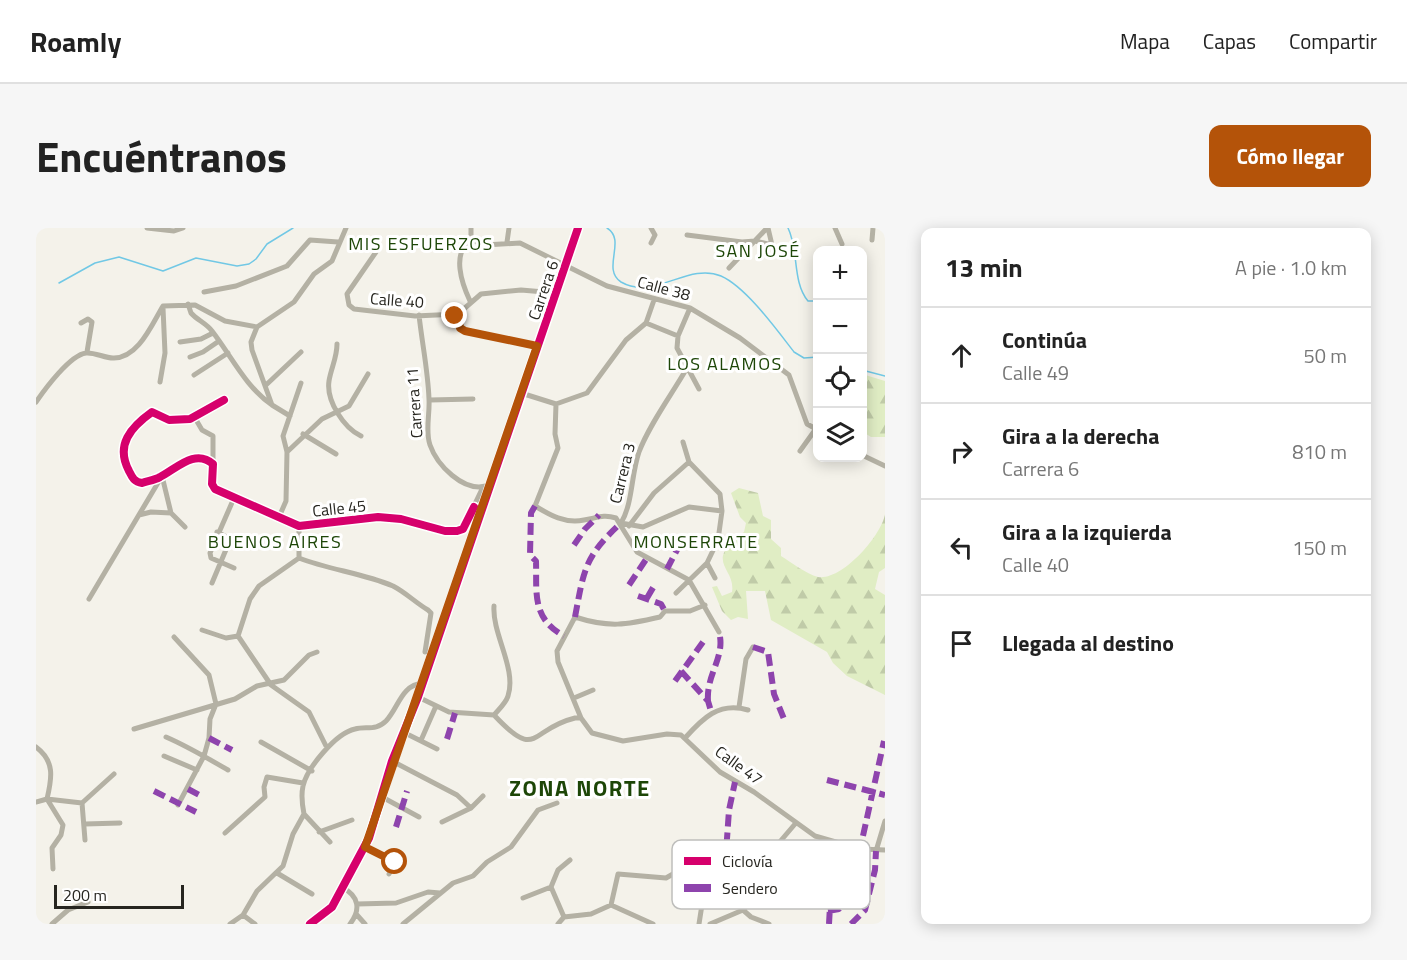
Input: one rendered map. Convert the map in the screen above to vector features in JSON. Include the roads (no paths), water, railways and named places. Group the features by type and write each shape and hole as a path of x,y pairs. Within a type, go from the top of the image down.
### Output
{"street":[{"path":"147,228 174,231 183,228"},
{"path":"272,405 251,346 257,327 297,299 314,274 332,261 345,228"},
{"path":"470,301 462,285 459,265 462,252 471,240 471,228"},
{"path":"507,242 509,228"},
{"name":"Carrera 6","path":"310,924 332,907 365,847 392,761 423,683 578,228"},
{"path":"651,228 655,235 651,243"},
{"path":"729,268 767,228"},
{"path":"687,235 742,242 755,241 772,245 767,228"},
{"path":"835,228 842,244"},
{"path":"872,240 873,228"},
{"path":"204,292 236,286 286,266 310,240 338,242"},
{"name":"Calle 38","path":"471,240 485,246 507,242 520,243 607,286 690,308 740,338 789,375 796,387 802,413 807,424 813,428"},
{"name":"Calle 40","path":"376,252 350,288 347,298 349,305 363,311 418,315 458,314"},
{"path":"537,346 465,331 460,328 458,314 480,294 521,290 556,293"},
{"path":"521,393 556,404 587,393 626,340 646,323 654,300"},
{"path":"163,306 188,304 213,312 225,321 257,327"},
{"path":"188,304 191,313 203,321 213,333 240,373 272,405 290,416"},
{"path":"36,402 72,360 87,352 117,358 129,354 146,335 163,306"},
{"path":"160,382 165,353 163,306"},
{"path":"690,308 678,336 676,348 699,389"},
{"name":"Carrera 11","path":"418,315 430,399 428,436 430,447 448,473 464,482 483,488"},
{"path":"81,323 88,319 92,322 87,352"},
{"path":"646,323 678,336"},
{"path":"180,342 201,339 213,333"},
{"path":"190,357 203,352 219,341"},
{"path":"337,344 337,356 328,382 329,394 351,430 361,436"},
{"path":"266,385 301,352"},
{"path":"194,375 228,353"},
{"name":"Carrera 3","path":"621,523 626,515 632,479 646,435 687,368"},
{"path":"286,452 322,419 349,406 357,398 368,374"},
{"path":"279,517 286,501 286,452 283,436 301,383"},
{"path":"430,399 473,399"},
{"path":"195,418 202,430 213,436 213,464 204,460 191,460 181,462 162,476 142,483 133,479 123,455 126,436 152,412 169,420 195,418 224,400"},
{"path":"556,404 555,434 558,448 550,474 535,506 557,519 584,520 599,515 616,518 637,552 689,580 705,604 719,632"},
{"path":"303,434 336,454"},
{"path":"800,451 813,434"},
{"path":"676,593 707,564 718,540 722,511 720,494 689,462 683,442"},
{"path":"867,457 885,466"},
{"path":"629,526 654,493 689,462"},
{"name":"Calle 45","path":"213,464 212,484 215,489 299,525 378,517 401,519 444,531 457,531 463,529 483,488"},
{"path":"162,476 171,513 185,527"},
{"path":"89,599 162,476"},
{"path":"483,488 491,483"},
{"path":"234,498 217,532 210,555 234,568"},
{"path":"621,523 629,526 651,525 689,507 722,511"},
{"path":"140,515 151,512 171,513"},
{"path":"299,525 299,558"},
{"path":"217,532 246,547"},
{"path":"212,583 230,540"},
{"path":"299,558 322,567 363,575 396,587 431,613 425,652"},
{"path":"238,636 250,599 259,586 299,558"},
{"path":"707,564 715,578"},
{"path":"705,604 690,611 665,611 660,617 623,626 597,624 575,617 557,651 558,662 580,718 592,733 623,741 667,734 685,738 711,711 739,707 748,710"},
{"path":"494,606 493,617 503,645 510,688 508,699 494,715"},
{"path":"202,630 226,638 238,636"},
{"path":"238,636 271,684 309,712 327,746"},
{"path":"174,637 204,668 216,704 210,719 209,738 204,756 178,805"},
{"path":"739,707 746,659 753,647"},
{"path":"134,729 235,699 257,686 271,684 290,676 309,655 317,652"},
{"path":"230,924 243,915 257,891 283,866 293,834 304,814 303,783 327,746 353,729 378,726 386,721 407,689 412,684 423,683"},
{"path":"574,698 593,690"},
{"path":"418,697 455,714 494,715 518,739 529,740 571,719 580,718"},
{"path":"422,738 436,706"},
{"path":"403,732 437,749"},
{"path":"166,737 200,751 204,756 228,770"},
{"name":"Calle 47","path":"685,738 720,772 754,792 795,824 815,836 829,840"},
{"path":"261,742 312,771"},
{"path":"36,747 50,761 52,778 47,799 63,825 61,835 52,848 53,869"},
{"path":"164,756 197,770"},
{"path":"392,761 457,795 471,808"},
{"path":"36,802 47,799 82,803 114,774"},
{"path":"225,833 265,797 264,787 267,777 303,783"},
{"path":"442,822 471,808 483,796"},
{"path":"382,797 419,817"},
{"path":"82,803 85,840"},
{"path":"403,924 453,883 473,876 488,862 511,847 538,810 557,803"},
{"path":"304,814 330,842"},
{"path":"319,832 352,820"},
{"path":"876,851 885,821"},
{"path":"85,824 120,824"},
{"path":"781,840 795,824"},
{"path":"365,847 395,862 389,874"},
{"name":"Calle 47","path":"870,850 885,850"},
{"path":"564,917 551,887 558,870 570,860"},
{"path":"277,873 312,894"},
{"path":"611,905 618,874 666,878 672,875"},
{"path":"523,898 551,887"},
{"path":"343,888 354,893 357,904 357,915 350,924"},
{"path":"357,904 396,903 428,892 440,893"},
{"path":"52,924 68,910 88,902"},
{"path":"611,905 652,924"},
{"path":"558,924 564,917 591,914 611,905"},
{"path":"699,924 701,909"},
{"path":"710,924 743,910 751,917 769,924"},
{"path":"243,915 255,924"},
{"path":"357,915 365,924"},
{"path":"628,924 631,916"}],"waterway":[{"path":"59,283 95,263 119,257 163,271 196,258 237,266 249,264 256,259 267,244 293,228"},
{"path":"607,228 613,233 615,240 613,270 621,282 633,287 646,287 696,274 709,273 721,276 741,289 751,299 794,352 804,358 813,357"},
{"path":"788,228 794,246 800,285 808,301 813,301"},
{"path":"867,371 885,376"}],"district":[{"name":"MIS ESFUERZOS","path":"421,244"},
{"name":"SAN JOSÉ","path":"758,251"},
{"name":"LOS ALAMOS","path":"725,364"},
{"name":"BUENOS AIRES","path":"275,542"},
{"name":"MONSERRATE","path":"696,542"},
{"name":"ZONA NORTE","path":"580,788"}]}
